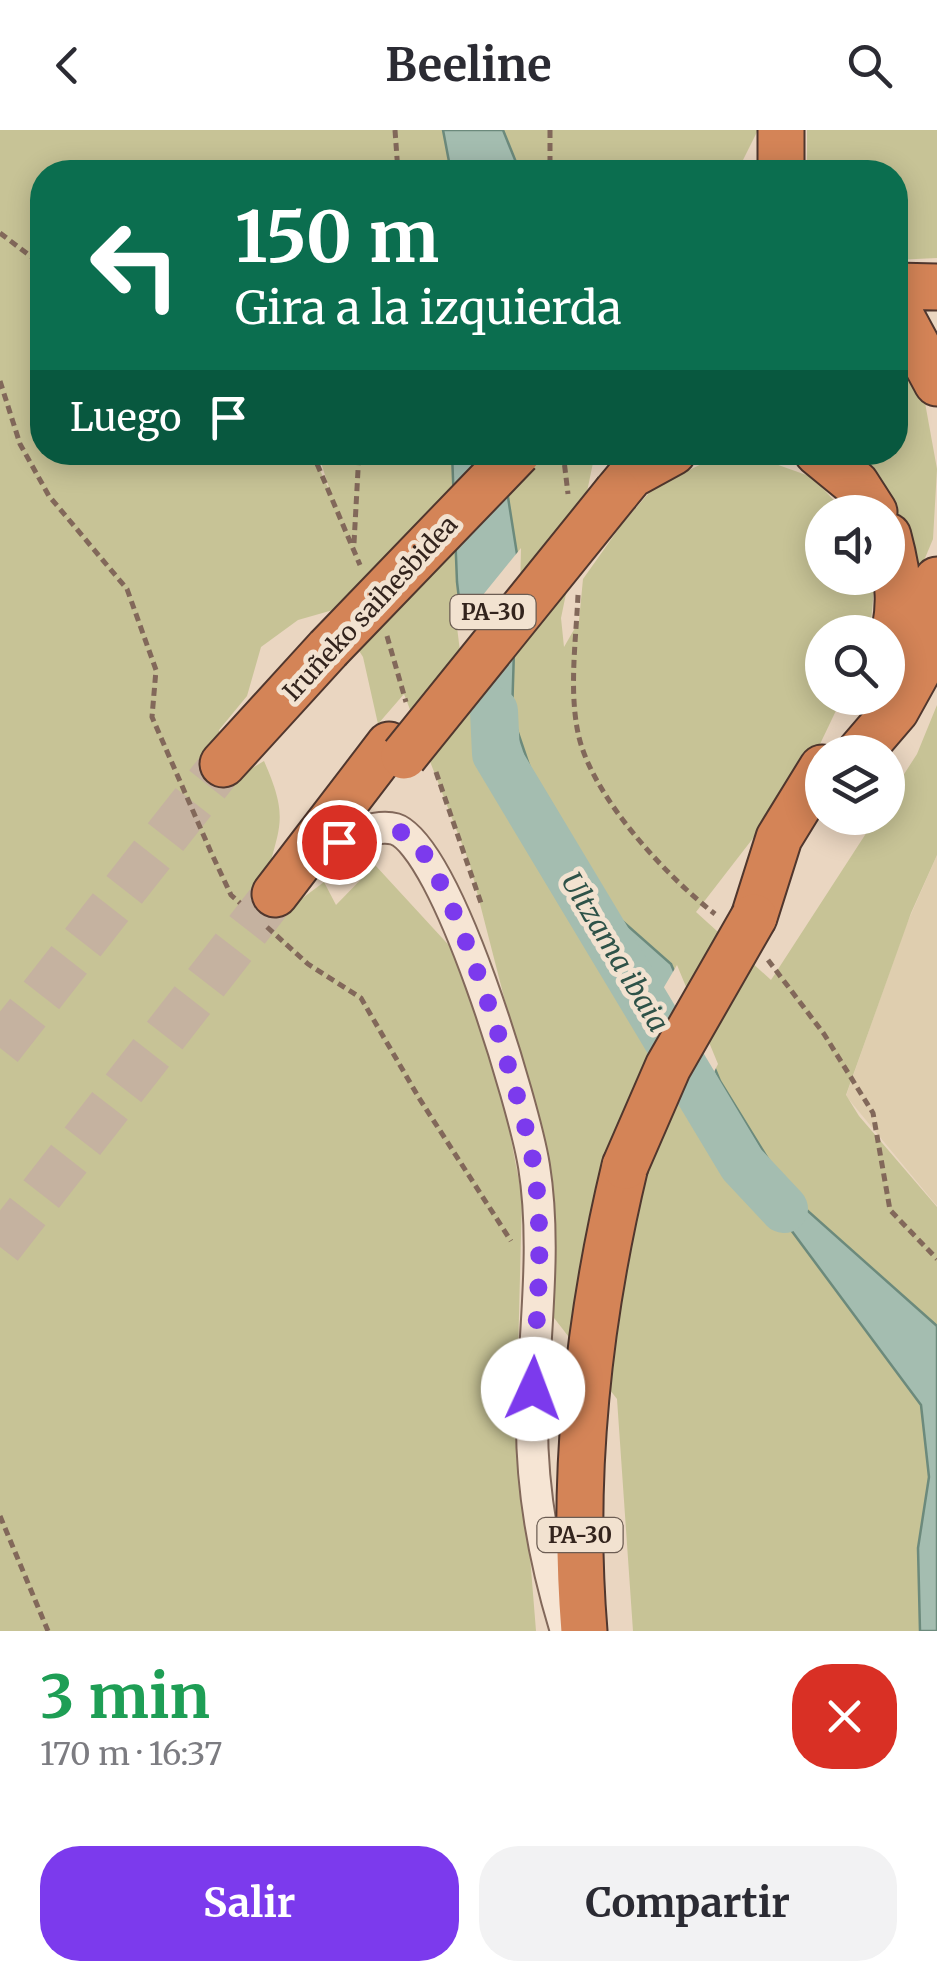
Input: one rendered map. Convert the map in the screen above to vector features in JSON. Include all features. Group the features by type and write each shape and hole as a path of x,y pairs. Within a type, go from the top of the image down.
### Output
{"highway":[{"path":"908,286 937,287"},
{"path":"908,329 937,383"},
{"name":"Iruñeko saihesbidea","path":"223,764 506,465"},
{"path":"594,476 630,475 649,465"},
{"path":"833,465 863,495"},
{"name":"PA-30","path":"258,906 306,854 350,797 409,745 594,476"},
{"path":"905,656 937,580"},
{"path":"873,735 896,710 937,636"},
{"path":"747,931 779,838 805,796"},
{"name":"PA-30","path":"584,1631 580,1440 594,1304 625,1166 668,1066 807,835"}],"lane":[{"path":"306,854 384,828 397,830 413,840 431,865 474,961 534,1164 538,1209 532,1420 548,1575 566,1631"}],"path":[{"path":"395,130 397,160"},
{"path":"550,130 550,160"},
{"path":"0,232 30,256"},
{"path":"0,381 20,444 30,462"},
{"path":"32,465 49,496 127,589 156,670 152,717 224,880 258,906 308,964 361,998 438,1129 517,1248"},
{"path":"317,465 364,575 354,541 358,465"},
{"path":"578,578 574,682 578,735 612,802 678,886 747,931 855,1080 873,1113 890,1210 937,1259"},
{"path":"386,632 409,745 486,919"},
{"path":"0,1516 48,1631"}],"shaded area":[{"path":"0,130 758,130 743,160 30,160 30,465 318,465 331,494 322,465 593,465 561,618 564,647 579,621 583,579 654,487 700,465 778,465 812,477 829,495 805,495 805,595 873,595 872,615 805,615 805,715 834,715 824,735 805,735 805,771 696,912 771,980 865,835 905,835 905,773 937,705 937,855 911,913 846,1095 859,1116 937,1207 937,1631 633,1631 617,1399 537,1296 522,1067 470,865 404,694 378,724 363,657 333,610 298,620 261,647 247,696 219,730 223,764 242,774 264,761 277,797 280,823 265,883 296,903 324,882 336,905 375,865 456,953 502,1092 522,1197 517,1394 536,1631 0,1631"},
{"path":"807,130 937,130 937,258 908,259 908,160 807,160"},
{"path":"908,370 922,386 937,469 933,539 915,582 905,545 905,495 882,495 856,465 908,465"},
{"path":"937,855 937,1206 846,1096 905,928"}],"water":[{"path":"443,130 503,130 515,160 449,160"},
{"path":"452,465 503,465 517,554 512,715 530,768 620,919 671,964 720,1081 791,1196 937,1326 937,1631 920,1631 918,1548 929,1477 921,1405 742,1164 505,771 476,743 457,582"}],"pier":[{"path":"521,548 519,641 467,709 457,627"},
{"path":"677,965 718,1064 699,1102 647,1016"}],"waterway":[{"name":"Ultzama ibaia","path":"494,711 496,754 742,1164 784,1209"}],"tunnel":[{"path":"0,1048 223,764"},
{"path":"0,1247 275,894"}],"route":[{"path":"339,842 384,828 397,830 413,840 431,865 474,961 534,1164 538,1209 533,1389"}]}
